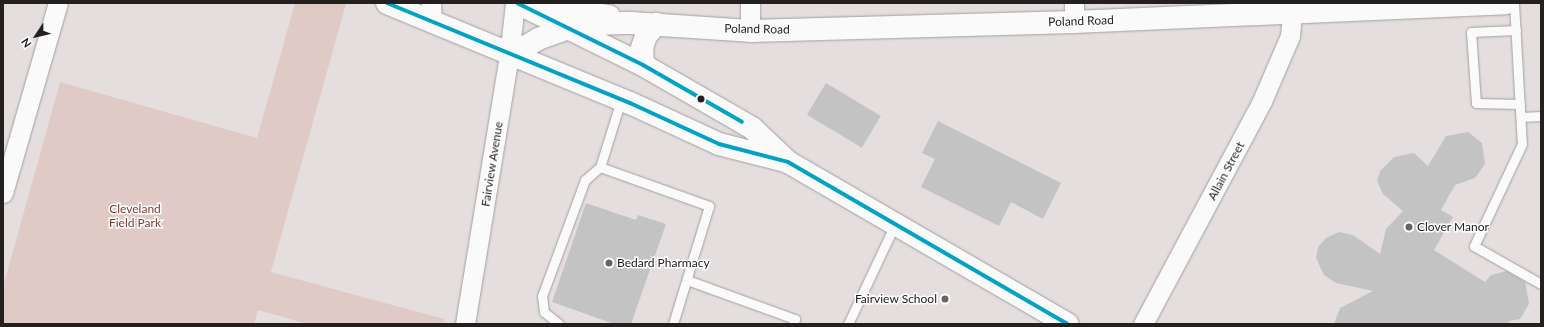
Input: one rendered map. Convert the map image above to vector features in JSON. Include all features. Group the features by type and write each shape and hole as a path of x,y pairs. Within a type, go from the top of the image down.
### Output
{"street":[{"path":"3,193 58,3"},
{"path":"387,3 432,13 509,56 621,100 719,144 788,162"},
{"path":"516,3 643,65 752,128 788,162 1065,323"},
{"name":"Fairview Avenue","path":"465,324 509,56 516,3"},
{"name":"Poland Road","path":"524,3 656,24"},
{"path":"750,3 750,31"},
{"name":"Poland Road","path":"509,56 538,39 568,28 595,24 656,24 750,31 1074,12 1292,12 1506,3"},
{"name":"Allain Street","path":"1143,324 1262,101 1290,36 1292,12"},
{"path":"643,65 642,48 646,36 656,24"}],"lane":[{"path":"1514,3 1522,144 1474,246 1541,284"},
{"path":"1516,30 1471,32 1476,103 1520,104"},
{"path":"559,324 544,312 542,296 585,180 600,167 621,100"},
{"path":"1521,117 1541,116"},
{"path":"600,167 709,206 673,324"},
{"path":"848,324 895,224"},
{"path":"687,280 795,319 793,324"}],"green space":[{"name":"Cleveland Field Park","path":"295,3 346,4 271,272 444,319 443,324 308,324 258,310 254,324 3,324 3,287 60,82 257,138"}],"building":[{"path":"826,83 881,116 862,148 807,115"},
{"path":"938,121 1061,183 1043,219 1011,202 999,226 921,187 935,159 922,153"},
{"name":"Clover Manor","path":"1468,132 1482,143 1485,164 1475,178 1455,185 1441,210 1453,217 1434,250 1485,282 1491,275 1507,271 1525,282 1529,304 1520,319 1509,321 1508,324 1334,324 1340,308 1373,291 1336,283 1324,275 1316,258 1318,247 1326,238 1339,232 1353,235 1380,254 1386,229 1403,211 1383,194 1377,181 1380,171 1394,157 1414,153 1428,166 1446,136"},
{"name":"Bedard Pharmacy","path":"586,203 636,220 638,215 666,224 631,324 614,324 552,302"}],"transit line":[{"path":"387,3 630,103 719,144 788,162 1067,324"},
{"path":"517,3 643,65 742,122"}],"place":[{"name":"Clover Manor","path":"1409,227"},
{"name":"Bedard Pharmacy","path":"609,263"},
{"name":"Fairview School","path":"945,299"}]}
